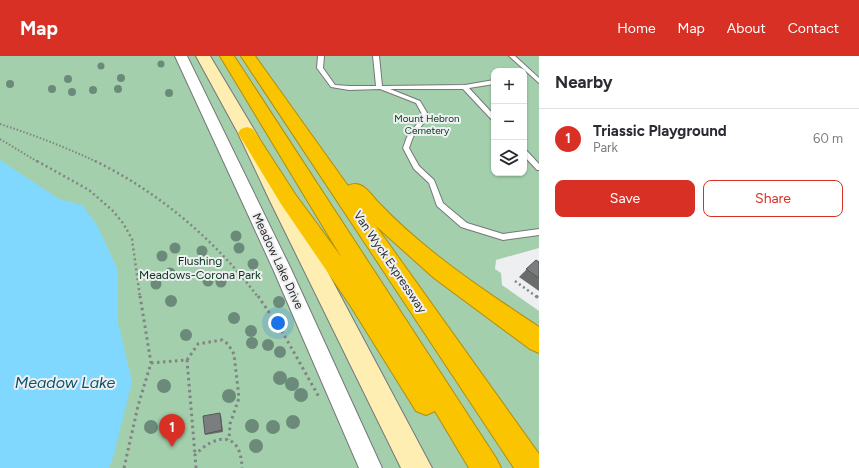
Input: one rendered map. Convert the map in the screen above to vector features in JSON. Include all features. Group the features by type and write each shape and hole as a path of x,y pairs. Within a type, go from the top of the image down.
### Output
{"highway":[{"path":"227,56 486,468"},
{"name":"Van Wyck Expressway","path":"248,56 531,468"},
{"path":"286,111 368,206 405,242 445,275 539,341"},
{"path":"247,133 288,199 358,298 470,468"}],"street":[{"name":"Meadow Lake Drive","path":"181,56 282,269 371,468"},
{"path":"186,56 230,103"},
{"path":"203,56 247,133 280,201 417,468"}],"lane":[{"path":"321,56 320,68 332,86 349,88 465,87 491,83"},
{"path":"376,56 379,87"},
{"path":"508,56 512,56 536,76 539,81"},
{"path":"379,87 418,102 426,116 410,137 406,148 416,167 432,182 440,204 464,225 503,237 539,232"},
{"path":"465,87 491,116"},
{"path":"527,155 539,168"}],"path":[{"path":"0,124 34,134 84,156 138,186 189,222 240,273 266,308 296,353 321,401"},
{"path":"0,139 10,143 31,158 74,180 96,194 111,207 125,224 132,239 150,363 138,406 124,468"},
{"path":"515,282 539,298"},
{"path":"196,468 187,360 198,344 222,340 228,344 234,354 239,398 230,424 229,440"},
{"path":"150,363 187,360"},
{"path":"195,455 212,440 229,440 237,447 241,454 242,468"}],"green space":[{"name":"Flushing Meadows-Corona Park","path":"0,56 539,56 539,248 496,260 495,269 501,273 502,285 539,311 539,468 0,468"}],"water":[{"name":"Meadow Lake","path":"0,160 59,199 82,205 97,225 118,270 118,322 132,382 113,458 109,468 0,468"}],"building":[{"path":"536,260 539,262 539,278 526,269"},
{"path":"220,413 222,430 205,434 203,416"}],"place":[{"name":"Triassic Playground","path":"172,447"}],"park label":[{"name":"Mount Hebron Cemetery","path":"427,124"}]}
